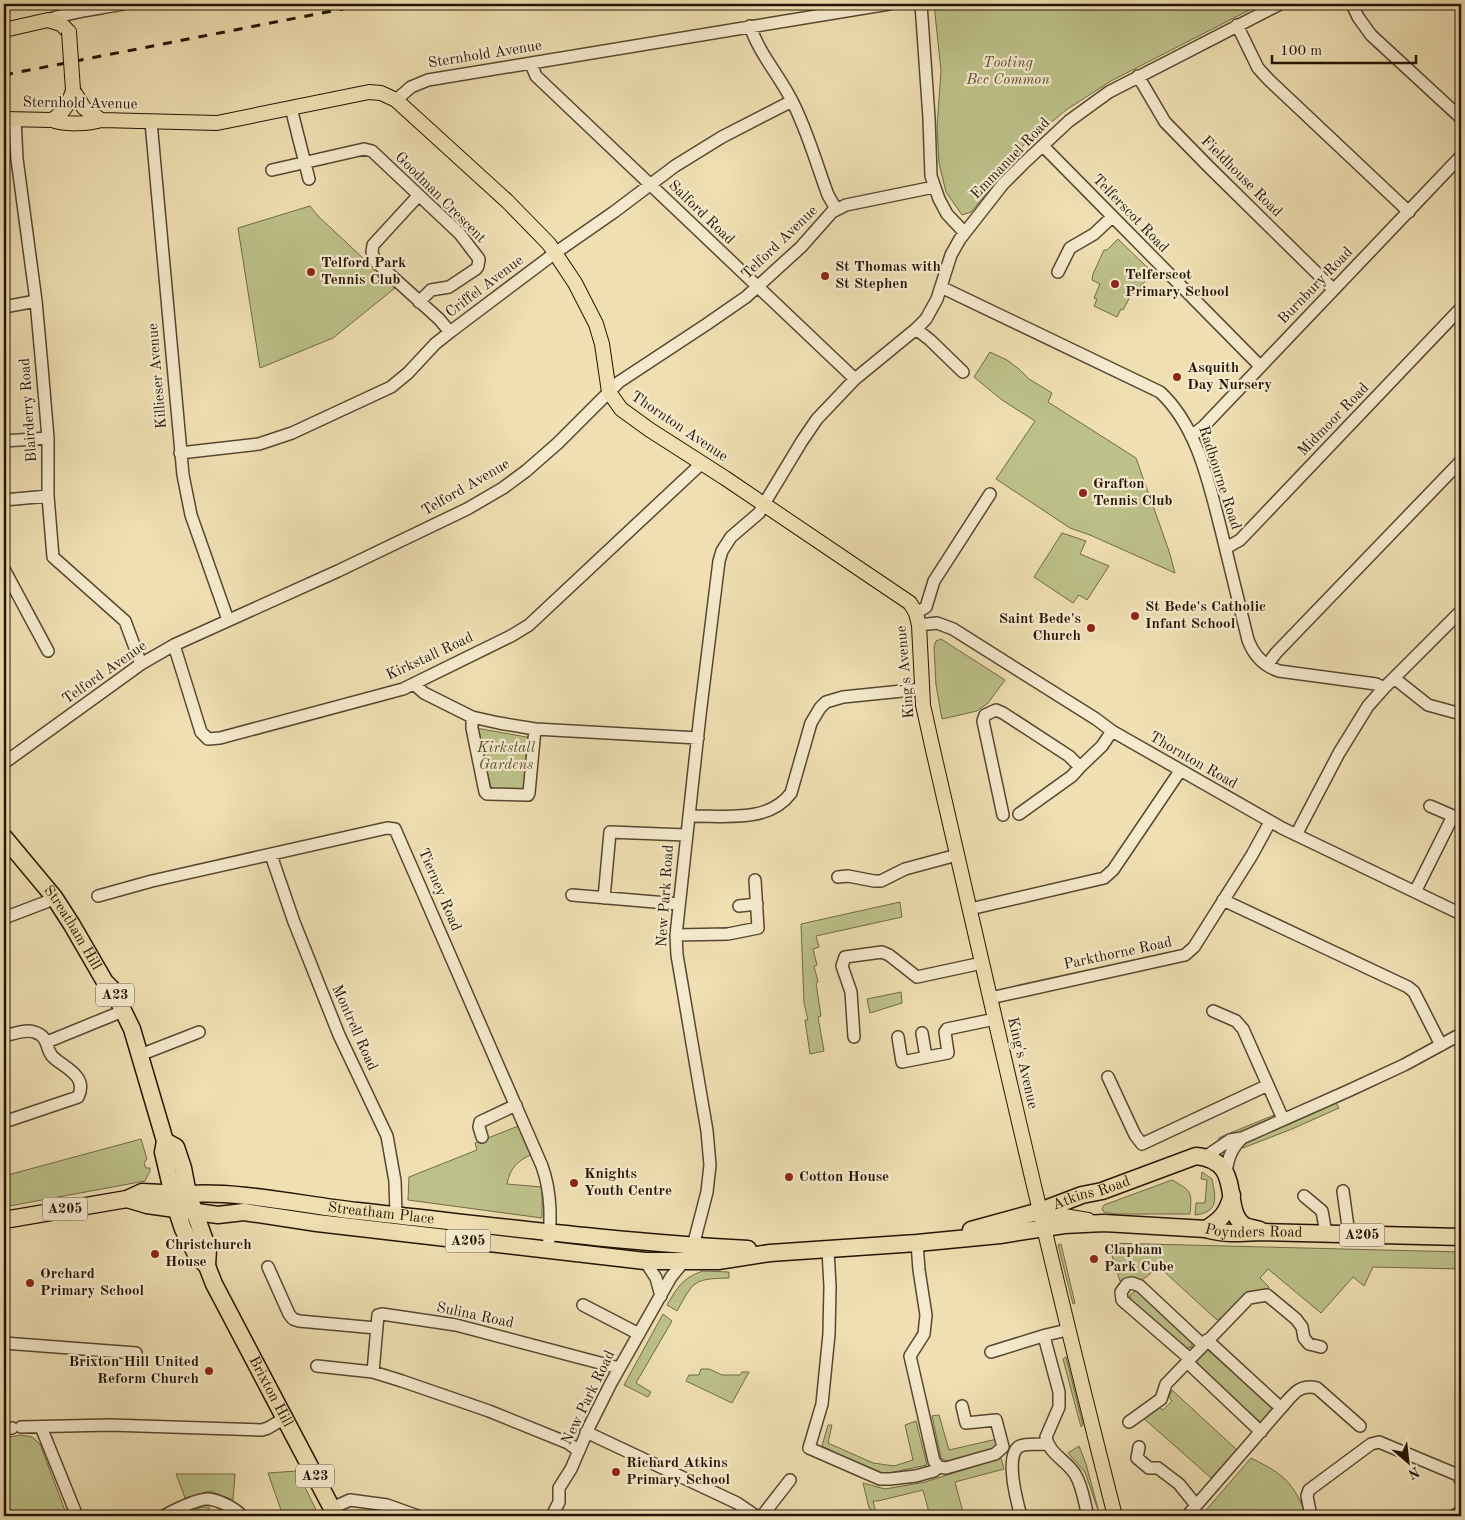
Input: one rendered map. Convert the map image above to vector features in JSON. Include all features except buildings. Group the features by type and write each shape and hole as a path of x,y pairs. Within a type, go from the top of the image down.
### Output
{"highway":[{"name":"Streatham Hill","path":"4,837 54,897 105,982 113,990 132,1029 165,1141 176,1147 183,1168 179,1199"},
{"name":"Atkins Road","path":"936,1240 1040,1211 1076,1197 1117,1186 1196,1156 1205,1157"},
{"path":"1205,1157 1220,1165 1226,1173"},
{"name":"A205","path":"1226,1173 1235,1214 1245,1226 1263,1232"},
{"name":"Streatham Place","path":"179,1199 222,1193 312,1206 550,1232 690,1256"},
{"path":"1206,1229 1219,1220 1228,1209 1232,1195"},
{"name":"A205","path":"4,1220 127,1199 147,1206 179,1199"},
{"path":"179,1199 224,1205 244,1212"},
{"name":"Brixton Hill","path":"179,1199 194,1211 208,1249 207,1266 214,1284 334,1512"},
{"name":"Brixton Hill","path":"179,1199 190,1246 196,1256 207,1266"},
{"name":"Streatham Place","path":"194,1211 223,1215 244,1212 318,1223 645,1261 690,1256"},
{"name":"Poynders Road","path":"1045,1228 1104,1222 1206,1229 1231,1233 1263,1232 1461,1237"},
{"name":"Atkins Road","path":"690,1256 718,1261 770,1253 917,1243 1000,1235 1045,1228"}],"main road":[{"path":"4,30 48,20 61,24 69,32 73,90 66,109 52,120"},
{"path":"73,90 84,108 101,120"},
{"name":"Sternhold Avenue","path":"10,119 94,123 101,120 217,123 369,92 381,93 396,100"},
{"name":"Thornton Avenue","path":"396,100 513,206 541,234 555,253 575,283 596,324 602,344 609,392 628,415 904,598 913,607 918,619"},
{"name":"King's Avenue","path":"918,619 926,721 1045,1228 1067,1330 1115,1516"},
{"name":"A205","path":"1040,1211 1104,1222"}],"street":[{"path":"48,20 64,14 123,4"},
{"name":"Sternhold Avenue","path":"396,100 411,86 418,83 889,4"},
{"path":"921,4 931,176 934,187 947,214 964,232"},
{"name":"Emmanuel Road","path":"764,504 812,426 855,379 916,329 930,312 941,287 951,255 964,232 1003,184 1042,146 1082,110 1109,92 1280,4"},
{"path":"1352,4 1358,17 1371,35 1461,118"},
{"path":"69,32 72,25 83,12"},
{"path":"1237,25 1258,68 1408,212"},
{"path":"750,26 766,60 792,101 828,195 836,209"},
{"name":"Salford Road","path":"531,64 536,76 855,379"},
{"name":"Fieldhouse Road","path":"1138,76 1165,122 1334,290"},
{"name":"Criffel Avenue","path":"180,453 258,444 292,433 391,387 450,332 650,184 697,151 792,101"},
{"path":"291,108 309,179"},
{"name":"Blairderry Road","path":"10,119 36,301 48,438 48,496 53,557 125,621 141,664"},
{"name":"Killieser Avenue","path":"151,122 180,453 191,515 228,620"},
{"name":"Telferscot Road","path":"1042,146 1260,366"},
{"name":"Goodman Crescent","path":"272,170 368,150 469,245 480,262 476,269 450,287 431,290 419,302"},
{"name":"Burnbury Road","path":"1191,436 1203,427 1461,156"},
{"name":"Telford Avenue","path":"4,763 141,664 174,645 338,571 492,495 538,461 572,430 623,378 718,318 757,287 801,247 836,209 853,203 934,187"},
{"path":"418,196 373,245 372,252 375,261 439,319 450,332"},
{"path":"1058,272 1070,248 1094,234 1112,217"},
{"name":"Radbourne Road","path":"941,287 1152,387 1160,392 1173,406 1184,420 1208,484 1226,548 1248,640 1254,652 1266,666"},
{"path":"4,307 36,301"},
{"name":"Midmoor Road","path":"1226,548 1240,540 1461,308"},
{"path":"916,329 963,372"},
{"path":"4,441 48,438"},
{"path":"1384,688 1376,684 1287,672 1266,666 1276,653 1461,461"},
{"name":"Kirkstall Road","path":"174,645 201,732 208,739 220,738 392,692 414,684 511,636 529,625 702,463"},
{"path":"918,619 926,607 934,581 990,494"},
{"path":"4,500 48,496"},
{"name":"New Park Road","path":"552,1516 559,1502 559,1488 568,1476 586,1432 619,1368 676,1270 690,1256 709,1183 709,1148 677,955 676,934 713,609 722,551 731,537 758,513 764,504"},
{"path":"4,569 48,651"},
{"path":"1296,835 1351,733 1368,706 1461,611"},
{"name":"Thornton Road","path":"918,619 953,629 1112,731 1270,822 1461,914"},
{"path":"1394,678 1428,704 1461,714"},
{"path":"414,684 424,693 472,717 499,723 536,729 698,738"},
{"path":"689,816 759,814 777,807 785,801 795,783 811,723 826,702 843,697 922,689"},
{"path":"1003,815 983,721 985,715 989,712 996,710 1003,713 1069,756 1080,767"},
{"path":"472,717 472,728 485,792 487,794 528,795 536,729"},
{"path":"1019,814 1072,776 1102,746 1112,731"},
{"path":"970,909 1104,878 1113,870 1180,771"},
{"path":"1415,892 1457,817 1430,806"},
{"name":"Parkthorne Road","path":"990,998 1185,955 1194,947 1252,855 1270,822"},
{"name":"Tierney Road","path":"98,896 387,828 395,829 540,1160 547,1181 550,1200 548,1250"},
{"path":"604,898 610,832 686,836"},
{"name":"Montrell Road","path":"271,855 294,922 335,1026 387,1136 396,1181 396,1215"},
{"path":"838,877 848,876 874,881 881,880 905,869 957,855"},
{"path":"676,934 728,934 755,929 759,924 755,880"},
{"path":"572,895 679,904"},
{"path":"4,918 46,902 54,897"},
{"path":"1223,900 1408,987 1414,992 1441,1045"},
{"path":"739,906 757,904"},
{"path":"854,1037 851,992 842,966 845,957 882,952 889,955 917,977 982,963"},
{"path":"47,1042 123,1011"},
{"path":"1213,1011 1240,1025 1283,1118"},
{"path":"898,1037 902,1062 948,1053 945,1032 947,1029 995,1019"},
{"path":"4,1036 33,1031 41,1035 47,1042 51,1055 69,1068 76,1076 80,1083 81,1091 78,1097 4,1122"},
{"path":"140,1055 198,1032"},
{"path":"922,1033 926,1057"},
{"name":"Atkins Road","path":"1205,1157 1230,1140 1242,1138 1283,1118 1348,1092 1461,1034"},
{"path":"1108,1077 1135,1136 1142,1144 1268,1085"},
{"path":"482,1137 479,1127 480,1122 516,1105"},
{"path":"1226,1173 1233,1147 1242,1138"},
{"path":"1343,1191 1349,1234"},
{"path":"1304,1196 1322,1211 1326,1234"},
{"path":"917,1243 926,1315 924,1334 910,1356 934,1461 939,1467"},
{"path":"828,1250 830,1286 829,1334 822,1404 810,1448 880,1479 890,1480 916,1476 939,1467 946,1468 995,1454 1003,1447 996,1420 966,1423 962,1406"},
{"path":"645,1261 656,1278 661,1296"},
{"path":"268,1267 289,1314 293,1318 299,1321 376,1328 373,1372"},
{"path":"1261,1432 1189,1360 1122,1300 1120,1292 1124,1287 1132,1283 1140,1286 1281,1408"},
{"path":"1128,1422 1161,1399 1166,1384 1249,1298 1267,1295 1302,1327 1304,1338 1309,1344 1320,1347"},
{"path":"583,1304 639,1334"},
{"name":"Sulina Road","path":"376,1328 378,1315 382,1314 456,1325 619,1368"},
{"path":"991,1352 1067,1330"},
{"path":"1046,1335 1045,1340 1059,1392 1058,1407 1046,1437 1052,1451 1076,1475 1081,1485 1088,1516"},
{"path":"4,1343 136,1353"},
{"path":"317,1366 373,1372 402,1381 490,1411 568,1443 579,1451"},
{"path":"1187,1516 1296,1392 1310,1386 1317,1388 1360,1426"},
{"path":"12,1428 110,1425 262,1430 285,1418"},
{"path":"41,1427 77,1516"},
{"path":"586,1432 737,1503 756,1516"},
{"path":"1311,1516 1307,1496 1309,1490 1371,1444 1380,1442 1458,1475 1461,1481"},
{"path":"1021,1516 1015,1493 1015,1480 1011,1464 1014,1452 1020,1446 1048,1444"},
{"path":"1139,1448 1137,1458 1150,1468 1158,1468 1179,1484 1196,1505"},
{"path":"762,1516 790,1480"},
{"path":"164,1516 199,1500 207,1499 236,1509 242,1516"},
{"path":"334,1512 350,1500 387,1505 418,1516"},
{"path":"1453,1516 1461,1512"}],"green space":[{"name":"Tooting Bec Common","path":"934,4 1261,4 1111,81 1066,110 1019,149 996,176 997,181 971,212 962,215 946,192 939,163 937,128 941,71"},
{"name":"Telford Park Tennis Club","path":"310,206 318,216 395,288 333,338 260,368 238,228"},
{"path":"1118,239 1153,273 1130,297 1117,317 1094,306 1097,299 1094,298 1100,284 1092,280 1104,250 1107,250"},
{"name":"Grafton Tennis Club","path":"990,352 1007,360 1029,379 1052,393 1048,402 1136,458 1175,573 1070,528 996,479 1035,421 1002,400 974,377"},
{"path":"1062,533 1086,541 1080,554 1109,566 1087,600 1079,595 1073,603 1034,577"},
{"path":"941,639 1005,680 988,703 977,711 942,719 936,685 934,647 936,641"},
{"name":"Kirkstall Gardens","path":"476,728 532,738 523,789 495,789 491,787"},
{"path":"900,902 902,917 816,936 819,947 813,949 817,965 814,966 818,982 816,983 821,1016 818,1017 824,1051 810,1054 805,1020 808,1020 804,1003 801,924"},
{"path":"901,992 902,1003 870,1013 867,999"},
{"path":"1336,1103 1339,1108 1292,1129 1243,1148 1240,1144"},
{"path":"1274,1115 1272,1118 1219,1142 1219,1138 1223,1136"},
{"path":"521,1125 533,1154 516,1165 510,1173 507,1184 542,1187 542,1218 408,1200 409,1177 477,1150 475,1143"},
{"path":"141,1139 147,1159 144,1163 146,1168 150,1168 145,1181 4,1207 4,1176"},
{"path":"1202,1172 1212,1179 1215,1198 1212,1208 1195,1215 1196,1203 1205,1203 1207,1180 1201,1179"},
{"path":"1172,1180 1184,1187 1189,1193 1191,1201 1190,1214 1115,1214 1104,1212 1102,1209 1104,1205"},
{"path":"1108,1243 1461,1252 1461,1269 1373,1267 1364,1286 1353,1277 1321,1313 1268,1269 1260,1278 1269,1287 1265,1294 1217,1320 1158,1266 1141,1280 1120,1281"},
{"path":"1061,1244 1075,1303 1073,1304 1058,1245"},
{"path":"703,1271 729,1272 729,1278 709,1279 696,1283 687,1293 677,1311 667,1305 685,1280"},
{"path":"1135,1291 1140,1293 1192,1342 1192,1347 1185,1348 1130,1301 1130,1295"},
{"path":"663,1314 672,1321 636,1383 651,1392 648,1397 624,1385"},
{"path":"1207,1350 1211,1351 1272,1407 1274,1410 1262,1422 1196,1365 1196,1361"},
{"path":"1066,1357 1083,1425 1081,1427 1063,1359"},
{"path":"701,1369 709,1369 722,1375 740,1375 742,1372 749,1372 732,1403 686,1381 689,1375 699,1375"},
{"path":"1172,1390 1237,1450 1211,1478 1141,1416 1159,1407 1163,1410 1172,1401 1169,1397"},
{"path":"939,1415 949,1450 997,1439 998,1444 995,1450 948,1462 941,1458 932,1416"},
{"path":"916,1421 927,1465 880,1475 822,1446 828,1425 832,1425 828,1443 873,1463 894,1466 913,1460 905,1425"},
{"path":"21,1435 32,1437 40,1444 67,1516 4,1516 4,1438"},
{"path":"1079,1446 1086,1464 1100,1516 1085,1472 1068,1453"},
{"path":"1001,1458 1004,1469 955,1482 964,1516 930,1516 923,1490 873,1501 876,1513 869,1508 863,1483 885,1489 925,1482"},
{"path":"1251,1458 1272,1469 1286,1480 1297,1495 1307,1516 1201,1516"},
{"path":"297,1471 319,1516 283,1516 268,1473"},
{"path":"176,1474 235,1474 233,1500 210,1491 185,1498"},
{"path":"202,1507 209,1507 211,1513 219,1516 182,1516"}],"railway":[{"path":"4,75 368,4"}],"place":[{"name":"Telford Park Tennis Club","path":"311,272"},
{"name":"St Thomas with St Stephen","path":"825,276"},
{"name":"Telferscot Primary School","path":"1115,284"},
{"name":"Asquith Day Nursery","path":"1177,377"},
{"name":"Grafton Tennis Club","path":"1083,493"},
{"name":"St Bede's Catholic Infant School","path":"1135,616"},
{"name":"Saint Bede's Church","path":"1091,628"},
{"name":"Cotton House","path":"789,1177"},
{"name":"Knights Youth Centre","path":"574,1183"},
{"name":"Christchurch House","path":"155,1254"},
{"name":"Clapham Park Cube","path":"1094,1259"},
{"name":"Orchard Primary School","path":"30,1283"},
{"name":"Brixton Hill United Reform Church","path":"209,1371"},
{"name":"Richard Atkins Primary School","path":"616,1472"}]}
